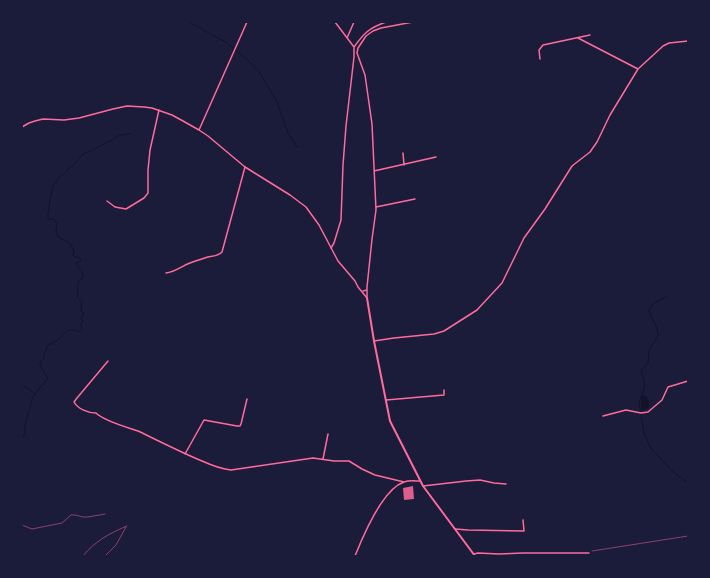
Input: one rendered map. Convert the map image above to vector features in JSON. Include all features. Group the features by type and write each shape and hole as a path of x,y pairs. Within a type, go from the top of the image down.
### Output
{"main road":[{"path":"367,298 390,421 423,486 474,555"}],"street":[{"path":"199,130 247,22"},
{"path":"331,248 341,220 346,126 354,57 354,47 335,22"},
{"path":"347,38 354,22"},
{"path":"354,47 370,29 386,22"},
{"path":"367,298 376,207 372,124 365,75 357,53 358,48 366,36 373,31 413,22"},
{"path":"540,59 539,50 543,45 590,35"},
{"path":"578,38 638,70"},
{"path":"374,341 434,334 444,331 477,310 502,283 524,238 545,209 572,166 590,152 597,142 610,115 638,70 663,46 688,41"},
{"path":"22,127 39,120 64,120 79,118 127,106 144,107 159,110 172,115 199,130 245,167 290,195 306,207 319,225 338,261 356,281 358,287 363,291 367,298"},
{"path":"107,201 115,207 126,209 144,198 148,193 150,150 159,110"},
{"path":"403,152 404,165"},
{"path":"374,171 436,157"},
{"path":"166,272 177,269 189,263 217,256 222,252 245,167"},
{"path":"376,207 415,199"},
{"path":"363,291 367,290"},
{"path":"108,361 75,400 75,405 223,470 313,458 341,462 349,461 375,475 404,482 420,481"},
{"path":"603,416 626,410 641,413 648,412 662,400 668,388 688,381"},
{"path":"386,400 444,395 444,390"},
{"path":"185,454 204,420 240,426 247,399"},
{"path":"323,460 328,434"},
{"path":"423,486 475,480 506,484"},
{"path":"355,556 365,533 384,500 396,487 404,482"},
{"path":"455,529 524,531 523,520"},
{"path":"474,555 478,553 589,553"}],"path":[{"path":"22,525 32,529 62,523 71,515 75,514 88,517 105,514"},
{"path":"84,556 104,537 127,526 116,545 105,556"},
{"path":"589,553 594,550 688,536"}],"shaded area":[{"path":"644,395 649,401 649,405 648,408 642,411 641,400 642,396"}],"building":[{"path":"413,486 414,499 404,500 403,488"}],"waterway":[{"path":"189,22 227,43 248,60 260,73 277,102 288,133 297,147"},
{"path":"77,288 78,282 83,276 76,263 81,260 80,258 73,256 74,251 70,243 58,237 56,222 53,219 48,219 51,194 54,184 59,177 73,166 85,153 120,135 130,134"},
{"path":"22,439 25,433 25,426 32,399 48,378 40,364 47,346 69,330 79,332 82,329 81,324 83,321 81,319 84,313 81,311 82,302 77,297 78,290"},
{"path":"667,296 653,304 649,310 657,328 658,336 650,348 648,364 641,370 645,386 639,402 644,433 650,447 672,471 688,483"},
{"path":"22,386 35,394"}]}
